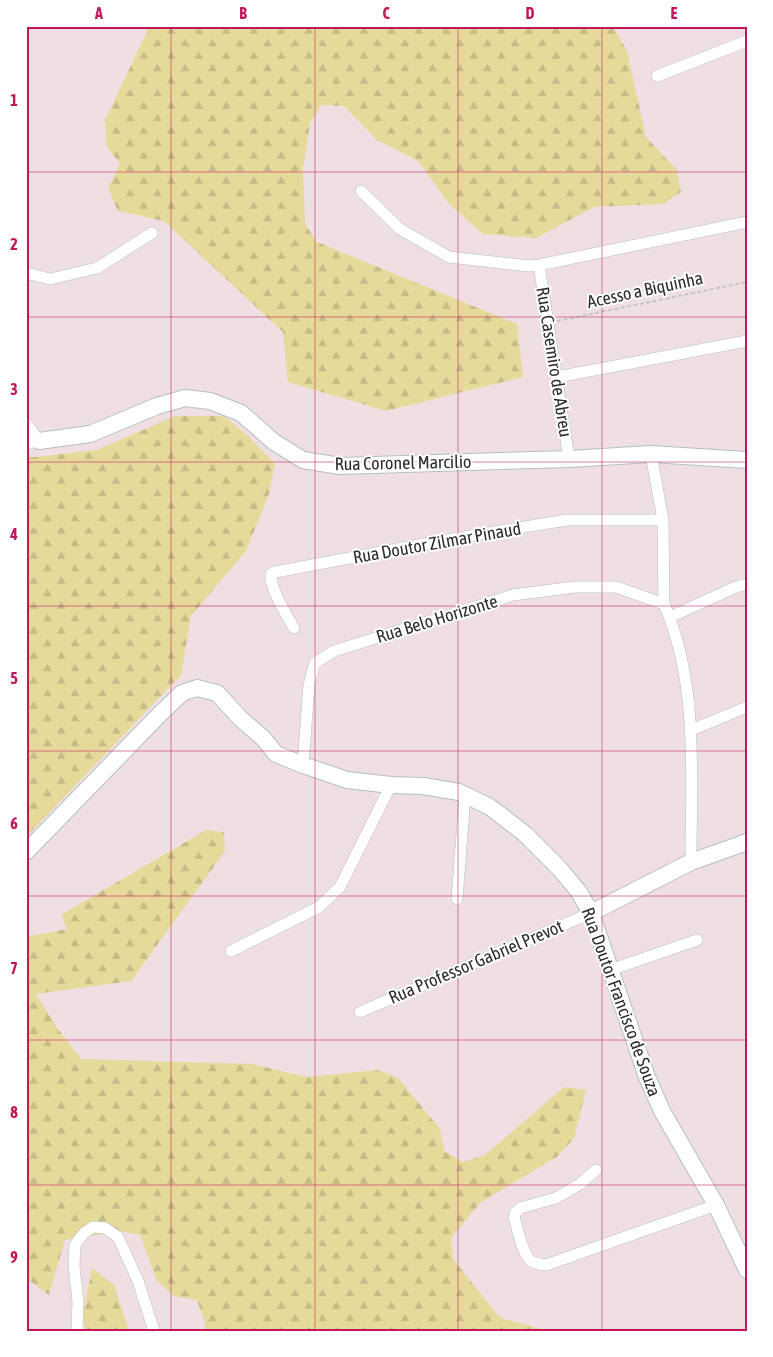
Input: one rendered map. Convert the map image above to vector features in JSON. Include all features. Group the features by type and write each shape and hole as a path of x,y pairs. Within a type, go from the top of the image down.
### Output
{"street":[{"path":"657,76 747,41"},
{"path":"361,191 400,229 449,257 529,266 747,222"},
{"path":"26,273 50,279 97,268 152,232"},
{"name":"Rua Casemiro de Abreu","path":"539,265 569,459"},
{"path":"557,377 747,341"},
{"name":"Rua Coronel Marcilio","path":"33,442 90,434 157,406 185,398 210,400 241,413 274,442 303,460 340,466 569,459 651,454 747,460"},
{"path":"26,423 33,442"},
{"path":"651,454 663,520 664,604 670,617 684,671 691,730 690,862"},
{"name":"Rua Doutor Zilmar Pinaud","path":"294,628 272,584 270,578 271,574 275,572 566,520 663,520"},
{"path":"670,617 736,587 747,584"},
{"name":"Rua Belo Horizonte","path":"303,765 309,685 315,663 334,651 503,598 522,594 575,587 616,587 664,604"},
{"name":"Rua Doutor Francisco de Souza","path":"26,852 182,693 197,688 217,693 276,754 303,765 347,780 391,785 423,786 459,792 490,807 526,834 559,868 579,892 591,913 647,1078 662,1111 716,1205 747,1270"},
{"path":"691,730 747,707"},
{"path":"230,950 319,908 340,887 391,785"},
{"path":"457,898 465,795"},
{"path":"591,913 690,862 747,842"},
{"name":"Rua Professor Gabriel Prevot","path":"360,1012 591,913"},
{"path":"610,970 697,940"},
{"path":"596,1170 580,1184 556,1198 520,1208 516,1212 514,1217 529,1260 546,1265 716,1205"},
{"path":"77,1331 78,1302 74,1266 75,1245 84,1233 93,1227 105,1228 118,1238 138,1281 154,1331"}],"path":[{"name":"Acesso a Biquinha","path":"548,323 747,282"}],"green space":[{"path":"146,26 609,26 616,31 627,51 646,137 677,170 681,192 663,204 594,207 536,238 483,234 450,205 418,161 377,140 344,106 322,105 310,123 303,169 305,224 317,242 517,324 523,377 386,411 288,382 283,332 164,221 118,211 108,188 120,164 106,145 105,120 147,32"},
{"path":"175,416 224,416 250,438 275,464 269,494 246,551 191,616 181,675 26,837 26,458 97,450"},
{"path":"206,830 224,832 225,851 131,981 36,994 58,1029 81,1059 252,1064 307,1077 378,1070 398,1078 440,1129 444,1151 463,1162 485,1155 564,1087 586,1090 574,1138 558,1156 480,1203 451,1238 453,1259 500,1318 549,1331 205,1331 205,1323 197,1300 174,1296 157,1281 140,1235 119,1231 65,1240 49,1295 26,1278 26,937 67,929 61,915"},
{"path":"92,1268 114,1285 129,1331 85,1331 83,1314"}]}
